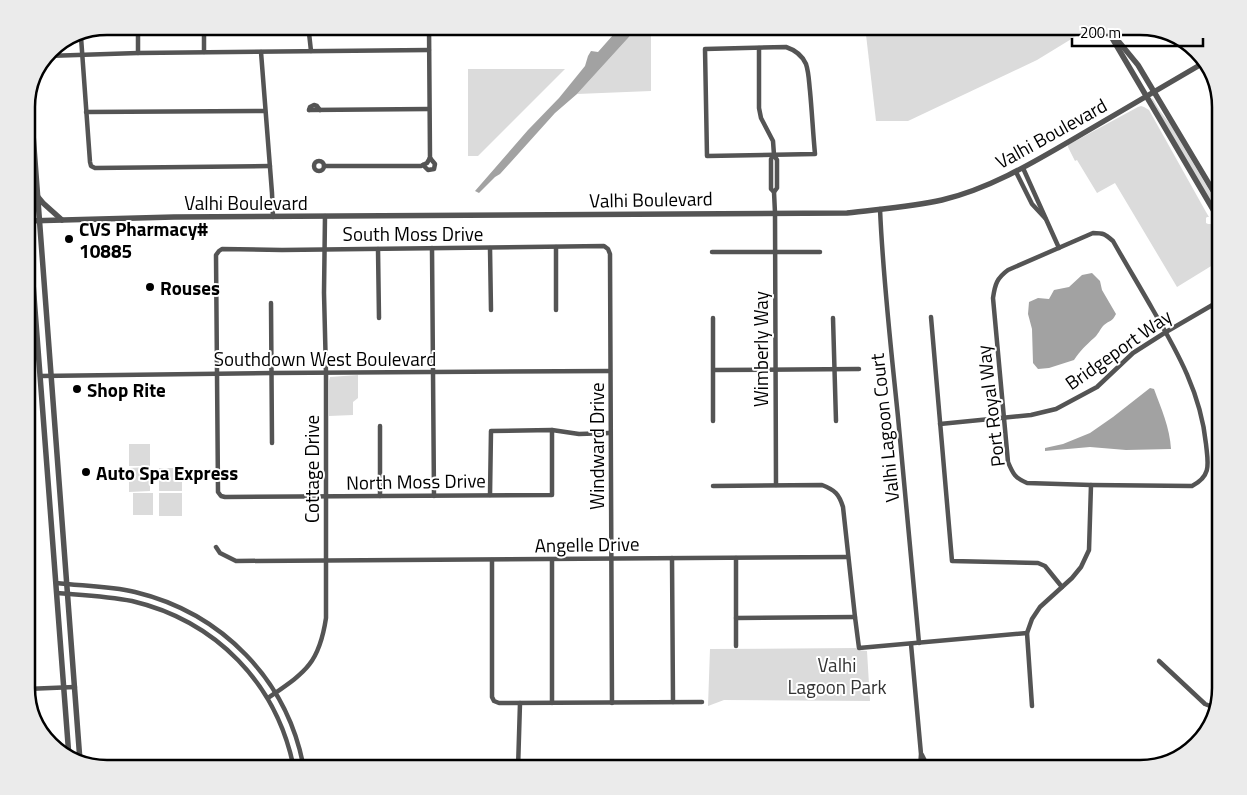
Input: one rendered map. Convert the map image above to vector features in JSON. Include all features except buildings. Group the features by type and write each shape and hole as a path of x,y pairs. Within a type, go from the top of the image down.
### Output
{"street":[{"path":"138,35 138,53"},
{"path":"204,35 204,52"},
{"path":"309,35 311,51"},
{"path":"324,166 427,164 430,158 429,35"},
{"path":"1110,35 1212,208"},
{"path":"1114,35 1138,65 1212,190"},
{"path":"80,41 91,166 95,168 270,166"},
{"path":"786,47 800,55 806,63 814,154 707,156 706,49 759,48 786,47"},
{"path":"759,48 759,108 761,118 773,140 774,155"},
{"path":"57,55 429,50"},
{"path":"260,52 273,216"},
{"name":"Valhi Boulevard","path":"35,220 174,217 847,212 908,207 943,200 1016,172 1199,66"},
{"path":"309,110 429,109"},
{"path":"86,112 265,111"},
{"name":"Wimberly Way","path":"774,155 771,159 771,189 774,192 775,212 776,485"},
{"path":"423,165 428,170 434,169 435,164 430,158"},
{"path":"35,167 80,755"},
{"path":"1023,168 1059,248"},
{"path":"1016,172 1032,204 1046,219"},
{"path":"37,196 42,203 62,220"},
{"name":"Valhi Lagoon Court","path":"880,209 918,643"},
{"name":"Cottage Drive","path":"268,698 305,671 314,659 324,634 326,618 325,216"},
{"name":"Port Royal Way","path":"1093,232 1102,233 1113,241 1166,332 1177,351 1196,395 1205,430 1208,466 1206,475 1200,482 1192,486 1027,483 1012,473 1008,462 994,298 995,287 1000,276 1008,270 1093,232"},
{"name":"South Moss Drive","path":"217,373 216,255 222,249 604,246 608,249"},
{"path":"556,247 556,310"},
{"path":"432,248 434,496"},
{"path":"490,248 491,310"},
{"path":"378,249 379,318"},
{"name":"Windward Drive","path":"608,249 610,254 612,703"},
{"path":"712,252 820,252"},
{"path":"271,303 272,443"},
{"name":"Bridgeport Way","path":"940,424 1031,415 1056,409 1097,387 1133,353 1212,305"},
{"path":"35,311 68,749"},
{"path":"931,317 952,561 1038,563 1045,566 1062,587"},
{"path":"713,318 713,422"},
{"path":"833,318 836,421"},
{"path":"714,370 859,369"},
{"name":"Southdown West Boulevard","path":"40,376 610,371"},
{"name":"North Moss Drive","path":"217,373 218,492 220,496 225,497 552,495 552,430"},
{"path":"380,426 380,496"},
{"path":"490,495 491,430 552,430 579,434 610,433"},
{"path":"713,486 822,485 832,489 840,497 843,507 859,648 1027,633"},
{"path":"1032,706 1027,633 1032,619 1040,607 1081,567 1089,550 1091,485"},
{"name":"Angelle Drive","path":"216,547 220,553 236,561 848,557"},
{"path":"672,558 673,702"},
{"path":"736,558 736,646"},
{"path":"492,560 492,697 494,701 499,703 702,702"},
{"path":"552,560 552,703"},
{"path":"56,583 136,592 162,600 193,614 218,629 256,666 276,693 292,728 302,760"},
{"path":"57,593 118,599 158,609 188,622 213,638 250,673 268,698 284,733 292,760"},
{"path":"736,618 855,618"},
{"path":"911,644 921,760"},
{"path":"1159,661 1205,704 1210,706"},
{"path":"35,689 75,687"},
{"path":"519,760 520,703"},
{"path":"921,754 924,760"}],"green space":[{"path":"631,35 651,35 651,91 577,94"},
{"path":"866,35 1078,35 1037,60 908,121 876,121"},
{"path":"468,69 565,69 478,156 468,156"},
{"path":"1151,98 1170,124 1212,195 1212,207"},
{"path":"1141,106 1149,110 1209,217 1206,218 1206,223 1212,224 1212,266 1177,287 1115,183 1097,193 1077,160 1075,161 1068,147 1068,145"},
{"path":"358,375 358,398 353,402 353,415 329,416 330,377"},
{"path":"129,444 150,444 150,466 129,466"},
{"path":"150,467 150,491 129,492 129,468"},
{"path":"159,468 182,468 182,491 159,491"},
{"path":"133,493 153,493 153,515 133,515"},
{"path":"159,493 182,493 182,516 159,516"},
{"name":"Valhi Lagoon Park","path":"856,648 867,651 870,701 724,700 708,706 710,649"}],"shaded area":[{"path":"613,35 631,35 577,94 555,113 500,174 479,193 475,191 528,130 559,98 585,66 591,51 598,52"},
{"path":"1092,273 1100,281 1102,290 1116,314 1115,317 1104,325 1074,360 1049,368 1038,369 1033,363 1032,329 1028,314 1029,302 1038,298 1049,299 1054,290 1069,287 1082,275"},
{"path":"1150,388 1154,389 1162,411 1169,433 1171,449 1126,450 1090,447 1045,451 1045,448 1063,444 1090,433"}],"place":[{"name":"CVS Pharmacy# 10885","path":"69,239"},
{"name":"Rouses","path":"150,287"},
{"name":"Shop Rite","path":"77,389"},
{"name":"Auto Spa Express","path":"86,472"}]}
